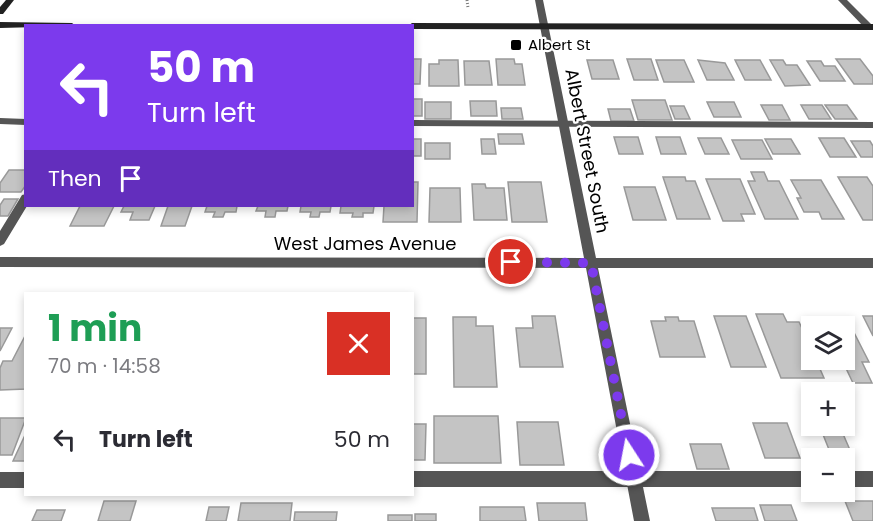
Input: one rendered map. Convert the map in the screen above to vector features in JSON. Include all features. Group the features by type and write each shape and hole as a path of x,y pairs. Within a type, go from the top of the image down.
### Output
{"main road":[{"path":"0,12 10,0"},
{"path":"0,25 24,25"},
{"path":"414,26 871,27"}],"street":[{"name":"Albert Street South","path":"539,0 642,521"},
{"path":"842,0 871,27"},
{"path":"0,121 24,122"},
{"path":"414,123 873,125"},
{"path":"0,241 24,201"},
{"name":"West James Avenue","path":"0,262 873,263"},
{"path":"414,479 801,479"},
{"path":"855,479 873,479"},
{"path":"0,480 24,480"}],"path":[{"path":"467,0 468,8"}],"building":[{"path":"414,59 421,59 420,84 414,84"},
{"path":"496,59 514,59 515,64 522,64 525,85 498,85"},
{"path":"627,59 651,59 658,80 634,80"},
{"path":"836,59 860,59 873,76 873,84 854,84"},
{"path":"439,60 458,60 459,86 429,86 429,64 439,64"},
{"path":"587,60 613,60 619,79 592,79"},
{"path":"656,60 684,60 694,82 664,82"},
{"path":"698,60 725,63 734,80 707,80"},
{"path":"735,60 760,60 771,80 745,80"},
{"path":"770,60 783,60 786,65 797,65 810,85 785,86"},
{"path":"464,61 489,61 492,85 465,85"},
{"path":"807,61 821,61 824,66 835,66 845,81 820,81"},
{"path":"414,99 422,99 422,116 414,116"},
{"path":"632,100 665,100 672,120 638,120"},
{"path":"470,101 496,101 497,116 471,116"},
{"path":"425,102 451,102 451,119 425,119"},
{"path":"707,102 734,102 741,117 714,117"},
{"path":"761,105 782,105 790,120 769,120"},
{"path":"801,105 822,105 831,119 809,119"},
{"path":"825,105 847,105 857,119 835,119"},
{"path":"670,106 684,106 690,119 675,119"},
{"path":"501,108 521,108 523,119 502,119"},
{"path":"608,109 630,109 634,121 611,121"},
{"path":"498,134 522,134 524,144 499,144"},
{"path":"614,137 638,137 643,154 619,154"},
{"path":"656,137 680,137 686,154 661,154"},
{"path":"698,138 721,138 729,154 705,154"},
{"path":"819,138 844,138 856,157 830,157"},
{"path":"414,139 421,139 421,156 414,156"},
{"path":"481,139 494,139 496,154 482,154"},
{"path":"765,139 791,139 800,154 773,154"},
{"path":"732,140 762,140 772,159 741,159"},
{"path":"851,141 870,141 873,146 873,157 861,157"},
{"path":"425,143 450,143 450,159 425,159"},
{"path":"9,170 24,170 24,188 21,192 0,192 0,183"},
{"path":"751,172 764,172 768,181 779,181 798,219 765,219 748,181 755,181"},
{"path":"663,177 685,177 686,181 695,181 710,219 677,219"},
{"path":"838,177 867,177 873,186 873,220 863,220"},
{"path":"706,179 740,179 755,214 741,214 744,221 723,221"},
{"path":"791,180 821,180 844,219 822,219 819,212 804,212 797,198 801,198"},
{"path":"414,182 418,182 417,222 383,222 384,207 414,207"},
{"path":"508,182 541,182 547,222 512,222"},
{"path":"472,184 485,184 486,188 504,188 507,220 474,220"},
{"path":"624,187 655,187 666,220 633,220"},
{"path":"430,188 460,188 461,222 429,222"},
{"path":"4,199 18,199 8,216 0,216 0,205"},
{"path":"80,207 114,207 104,226 70,226"},
{"path":"124,207 155,207 149,220 130,220 133,212 121,212"},
{"path":"168,207 192,207 185,226 161,226"},
{"path":"207,207 237,207 236,212 225,212 223,217 213,217 215,212 205,212"},
{"path":"258,207 288,207 287,211 276,211 275,217 265,217 266,211 256,211"},
{"path":"301,207 331,207 330,212 320,212 319,217 310,217 311,212 300,212"},
{"path":"341,207 374,207 373,213 363,213 363,217 352,217 353,213 340,213"},
{"path":"756,314 783,314 787,322 799,322 801,326 801,370 820,370 824,378 781,378"},
{"path":"532,316 555,316 563,367 520,367 516,328 533,328"},
{"path":"714,316 746,316 766,367 731,367"},
{"path":"863,316 873,316 873,336"},
{"path":"453,317 476,317 476,326 493,326 497,387 454,387"},
{"path":"665,317 678,317 679,321 694,321 705,357 660,357 651,321 666,321"},
{"path":"414,318 426,318 426,374 414,374"},
{"path":"0,328 12,328 0,351"},
{"path":"855,335 869,362 862,362 872,383 853,382 847,370 855,370"},
{"path":"24,338 24,389 0,390 0,368 3,361 12,361"},
{"path":"434,416 498,416 501,463 434,463"},
{"path":"0,418 24,418 12,455 0,455"},
{"path":"517,422 558,422 564,465 520,465"},
{"path":"753,423 787,423 800,458 765,458"},
{"path":"414,424 426,424 425,460 414,460"},
{"path":"824,436 844,436 849,448 828,448"},
{"path":"24,437 24,461 13,461"},
{"path":"690,444 721,444 729,469 697,469"},
{"path":"104,501 136,501 130,521 98,521"},
{"path":"873,501 873,521 853,521 845,502"},
{"path":"241,503 292,503 290,521 238,521"},
{"path":"537,503 585,503 587,521 539,521"},
{"path":"760,505 791,505 797,521 765,521"},
{"path":"209,507 229,507 226,521 206,521"},
{"path":"480,507 524,507 526,521 480,521"},
{"path":"712,508 754,508 758,521 716,521"},
{"path":"37,510 65,510 61,521 32,521"},
{"path":"295,512 337,512 336,521 294,521"},
{"path":"415,514 436,514 436,521 415,521"},
{"path":"388,515 412,515 412,521 388,521"}],"place":[{"name":"Albert St","path":"516,45"}],"route":[{"path":"511,262 591,263 629,455"}]}
